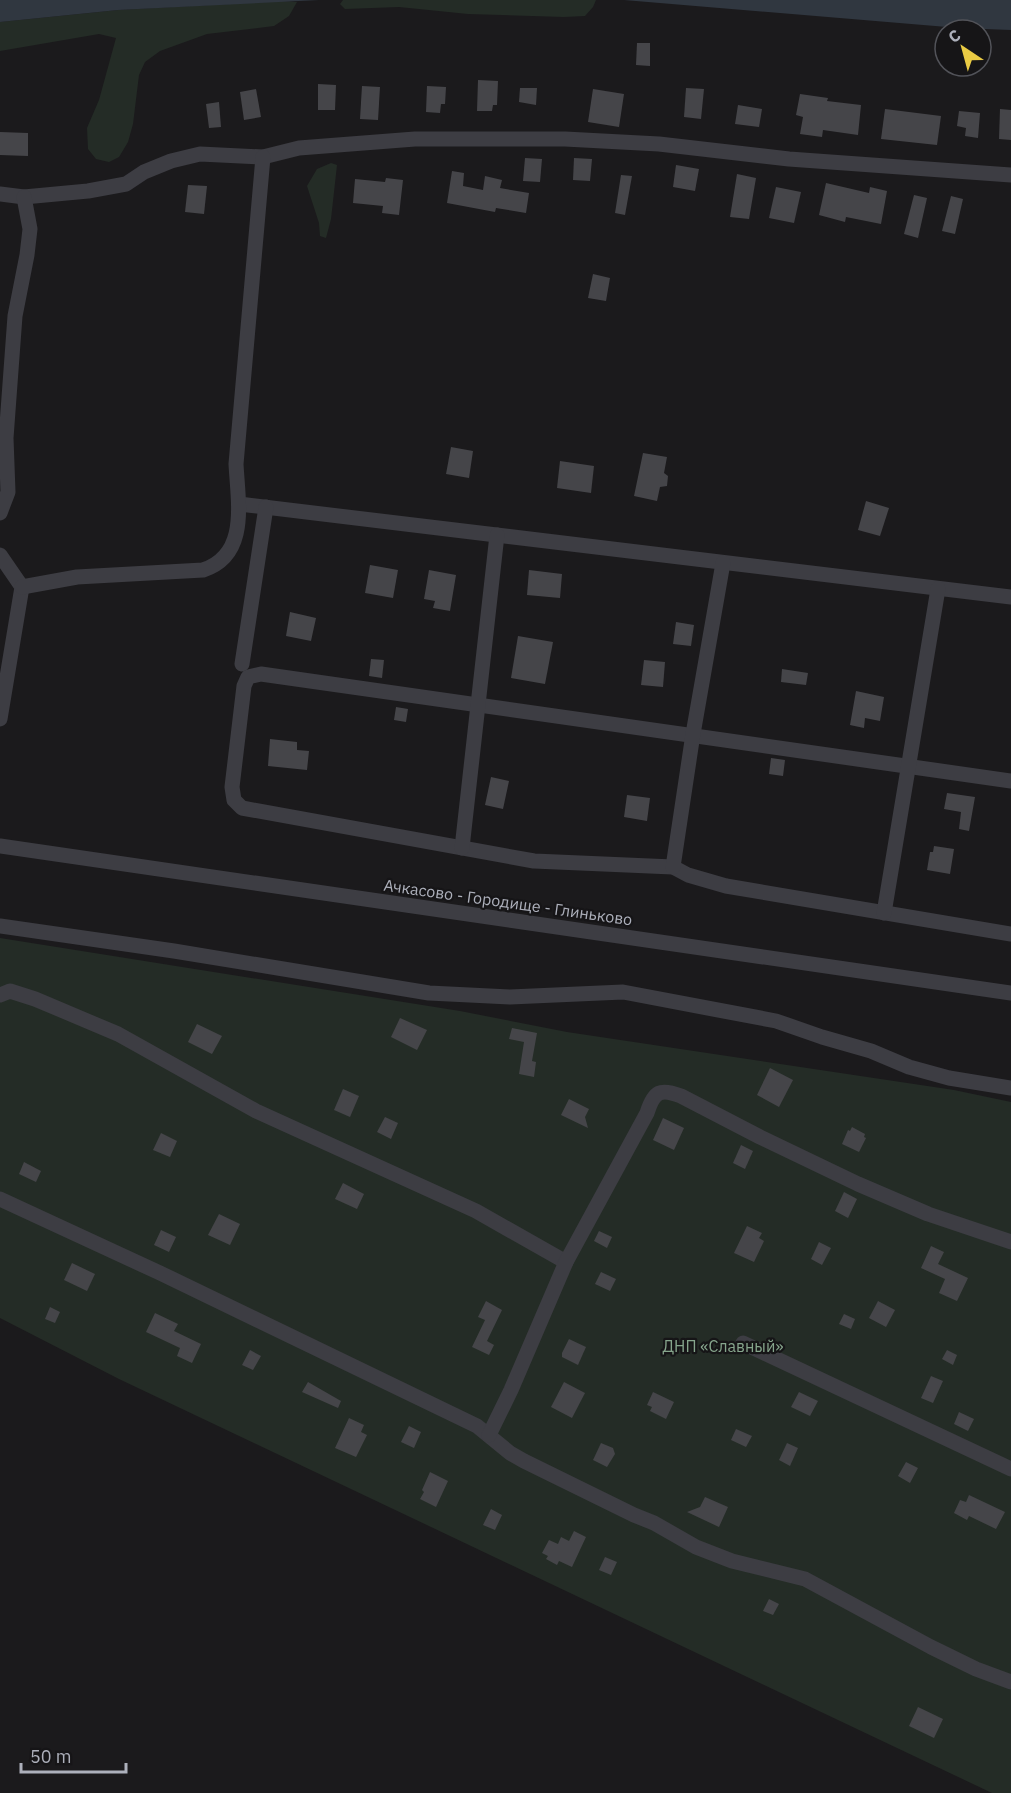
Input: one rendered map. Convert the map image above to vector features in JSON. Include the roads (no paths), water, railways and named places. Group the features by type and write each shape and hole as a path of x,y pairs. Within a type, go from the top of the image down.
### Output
{"street":[{"path":"0,194 24,197 88,191 126,184 144,172 171,160 200,154 263,157 299,148 415,139 565,139 659,144 789,159 1011,175"},
{"path":"22,587 77,577 203,570 216,566 229,553 238,533 236,464 263,157"},
{"path":"0,513 8,492 6,438 15,316 30,229 24,197"},
{"path":"238,504 1011,597"},
{"path":"242,664 266,507"},
{"path":"462,848 497,535"},
{"path":"0,555 22,587 0,719"},
{"path":"674,867 693,734 723,563"},
{"path":"884,913 938,589"},
{"path":"1011,781 261,674 248,677 244,686 232,787 234,800 242,808 534,861 674,867 688,875 726,886 1011,934"},
{"name":"Ачкасово - Городище - Глиньково","path":"0,846 1011,993"},
{"path":"0,926 162,949 429,993 510,997 623,992 776,1021 871,1051 909,1067 949,1078 1011,1088"},
{"path":"0,995 10,992 35,999 118,1035 256,1111 476,1211 566,1262"},
{"path":"489,1435 511,1390 566,1262 647,1113 651,1100 658,1092 668,1091 858,1184 928,1214 1011,1242"},
{"path":"0,1199 477,1426 510,1453 524,1461 654,1523 696,1546 732,1561 805,1579 931,1647 1011,1682"},
{"path":"743,1343 1011,1469"}],"park label":[{"name":"ДНП «Славный»","path":"723,1346"}]}
